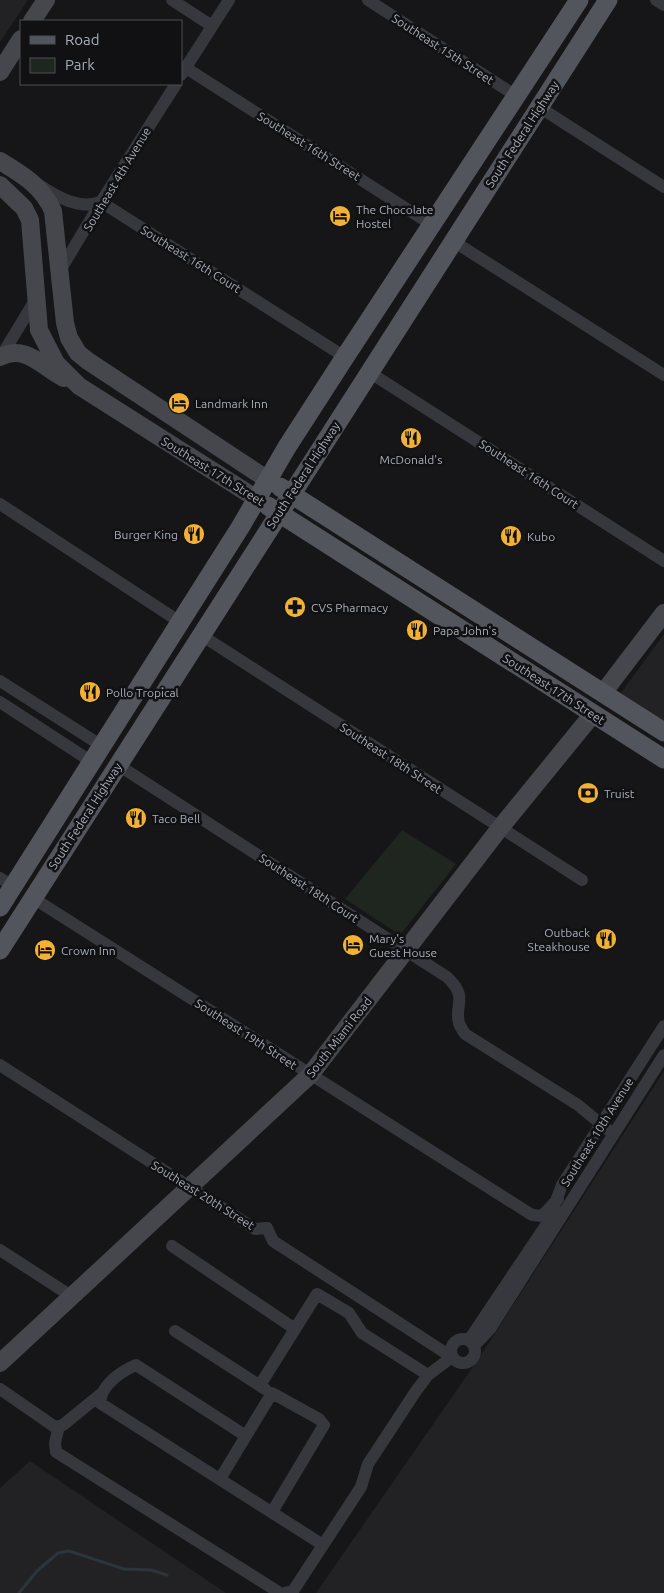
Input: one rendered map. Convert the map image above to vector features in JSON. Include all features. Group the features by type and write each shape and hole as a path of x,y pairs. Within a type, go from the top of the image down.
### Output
{"main road":[{"path":"33,20 46,0"},
{"name":"South Federal Highway","path":"0,907 7,882 92,762 345,357 530,79 580,0"},
{"name":"South Federal Highway","path":"0,950 290,494 608,0"},
{"path":"0,72 20,41"},
{"path":"530,79 534,86 534,97 539,107"},
{"path":"518,97 521,116 518,140"},
{"name":"Southeast 17th Street","path":"0,161 33,181 48,200 53,211 57,232 58,274 65,322 70,338 78,353 159,409 268,480 664,732"},
{"name":"Southeast 17th Street","path":"0,185 24,208 30,220 39,330 45,345 56,363 79,386 664,759"},
{"path":"0,358 10,352 20,352 79,386"},
{"path":"146,429 159,409"},
{"path":"607,696 664,613"},
{"path":"607,696 664,628"},
{"path":"593,714 614,711 635,713"},
{"name":"South Miami Road","path":"0,1363 191,1188 310,1075 500,828 593,714"},
{"path":"116,725 114,752 118,766"},
{"path":"102,746 102,789"}],"street":[{"path":"172,0 212,26"},
{"path":"184,71 229,0"},
{"name":"Southeast 15th Street","path":"368,0 518,97"},
{"path":"656,0 664,5"},
{"name":"Southeast 16th Street","path":"184,71 432,225"},
{"name":"Southeast 4th Avenue","path":"58,274 175,85"},
{"path":"539,107 664,187"},
{"path":"33,181 65,200 90,206 101,202"},
{"name":"Southeast 16th Court","path":"101,202 345,357"},
{"path":"453,241 664,374"},
{"path":"0,358 36,298"},
{"name":"Southeast 16th Court","path":"370,372 664,561"},
{"path":"0,504 180,622"},
{"name":"Southeast 18th Street","path":"200,635 582,880"},
{"path":"0,681 102,746"},
{"path":"0,702 92,762"},
{"name":"Southeast 18th Court","path":"118,766 447,977 456,986 460,1001 459,1022 465,1034 578,1105 613,1134"},
{"name":"Southeast 19th Street","path":"33,898 532,1215 542,1216 558,1199"},
{"name":"Southeast 10th Avenue","path":"472,1343 461,1338 454,1342 451,1348 452,1356 461,1363 470,1361 475,1355 472,1343 548,1222 562,1185 664,1026"},
{"name":"Southeast 10th Avenue","path":"472,1343 490,1329 664,1055"},
{"path":"642,1062 654,1071"},
{"name":"Southeast 20th Street","path":"0,1066 255,1229 267,1228 273,1242 452,1356"},
{"path":"172,1246 295,1329"},
{"path":"0,1250 71,1296"},
{"path":"260,1385 318,1294 349,1313 362,1332 428,1375"},
{"path":"175,1330 272,1393 319,1419 324,1425 272,1512"},
{"name":"Southeast 10th Avenue","path":"288,1592 323,1545 361,1487 368,1464 428,1375 452,1356"},
{"path":"1,1390 55,1427 60,1426 101,1394 110,1382 136,1365 246,1436"},
{"path":"220,1479 272,1393"},
{"path":"101,1394 100,1403 323,1545"},
{"path":"60,1426 55,1442 56,1452 280,1593"}],"shaded area":[{"path":"0,0 28,0 0,42"},
{"path":"664,634 664,721 621,693"},
{"path":"664,1071 664,1593 316,1593 479,1358"},
{"path":"30,1461 226,1593 0,1593 0,1488"}],"green space":[{"path":"402,830 456,864 400,935 345,899"}],"waterway":[{"path":"19,1593 37,1571 58,1553 69,1551 124,1569 151,1570 167,1575"}],"place":[{"name":"The Chocolate Hostel","path":"340,216"},
{"name":"Landmark Inn","path":"179,403"},
{"name":"McDonald's","path":"411,438"},
{"name":"Burger King","path":"194,534"},
{"name":"Kubo","path":"511,536"},
{"name":"CVS Pharmacy","path":"295,607"},
{"name":"Papa John's","path":"417,630"},
{"name":"Pollo Tropical","path":"90,692"},
{"name":"Truist","path":"588,793"},
{"name":"Taco Bell","path":"136,818"},
{"name":"Outback Steakhouse","path":"606,939"},
{"name":"Mary's Guest House","path":"353,945"},
{"name":"Crown Inn","path":"45,950"}]}
